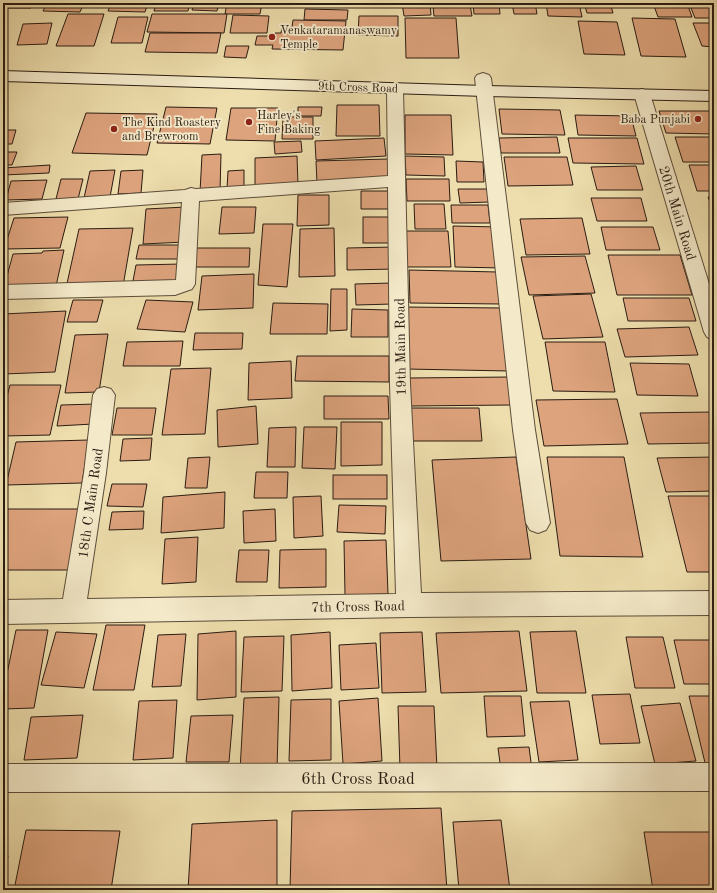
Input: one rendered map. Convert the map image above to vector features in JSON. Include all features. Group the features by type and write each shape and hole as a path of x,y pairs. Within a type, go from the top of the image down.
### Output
{"street":[{"name":"9th Cross Road","path":"3,66 484,85 642,94 714,96"},
{"name":"9th Cross Road","path":"3,76 395,88 484,85 714,84"},
{"path":"484,85 524,430 538,523"},
{"name":"19th Main Road","path":"395,88 400,384 409,605"},
{"name":"20th Main Road","path":"642,94 714,332"},
{"path":"3,209 191,194 396,181"},
{"path":"3,292 176,288 182,286 185,284 191,194"},
{"name":"18th C Main Road","path":"73,611 95,474 104,394"},
{"name":"7th Cross Road","path":"3,612 409,605 714,603"},
{"name":"6th Cross Road","path":"3,778 714,777"}],"building":[{"path":"3,3 33,3 31,8 3,8"},
{"path":"47,3 84,3 80,12 43,11"},
{"path":"111,3 148,3 145,12 108,11"},
{"path":"156,3 190,3 188,11 154,11"},
{"path":"194,3 219,3 217,11 192,10"},
{"path":"227,3 262,3 260,14 225,14"},
{"path":"263,3 292,3 292,7 262,7"},
{"path":"402,3 430,3 431,15 404,16"},
{"path":"473,3 499,3 500,14 474,14"},
{"path":"512,3 535,3 537,14 514,14"},
{"path":"546,3 579,3 582,17 548,16"},
{"path":"584,3 610,3 613,13 587,13"},
{"path":"653,3 687,3 692,17 658,17"},
{"path":"689,3 714,3 714,18 695,18"},
{"path":"470,5 472,16 434,16 433,6"},
{"path":"305,9 348,10 347,20 304,20"},
{"path":"68,14 104,14 94,46 56,46"},
{"path":"152,14 227,14 224,33 147,32"},
{"path":"233,15 269,16 267,33 230,33"},
{"path":"359,16 398,16 398,36 358,35"},
{"path":"118,17 148,17 142,43 111,43"},
{"path":"405,18 456,18 459,58 406,58"},
{"path":"632,18 675,19 686,57 641,56"},
{"path":"293,20 346,21 343,50 272,49 273,45 255,45 257,36 274,36 275,33 281,33 282,27 292,27"},
{"path":"578,21 617,22 625,55 584,54"},
{"path":"52,23 47,44 17,45 23,24"},
{"path":"693,23 714,23 714,47 702,46"},
{"path":"150,33 221,33 217,53 145,52"},
{"path":"226,46 249,46 246,58 224,57"},
{"path":"337,105 379,105 380,136 336,136"},
{"path":"166,107 217,108 210,144 157,143"},
{"path":"298,107 322,107 321,116 298,116"},
{"path":"231,108 278,108 275,141 226,140"},
{"path":"499,109 560,110 565,135 502,134"},
{"path":"659,111 714,111 714,134 666,133"},
{"path":"86,113 157,114 147,155 72,153"},
{"path":"405,115 451,115 453,155 405,154"},
{"path":"575,115 631,116 636,136 578,135"},
{"path":"283,117 313,117 313,139 282,139"},
{"path":"3,130 16,130 12,144 3,144"},
{"path":"557,137 560,153 501,153 499,138"},
{"path":"675,137 714,137 714,162 683,162"},
{"path":"384,138 386,156 316,160 315,141"},
{"path":"568,138 637,138 644,164 573,163"},
{"path":"301,141 302,152 275,154 274,142"},
{"path":"3,152 17,152 12,165 3,165"},
{"path":"221,154 220,191 200,192 202,155"},
{"path":"297,156 298,185 255,187 255,158"},
{"path":"405,156 444,157 445,176 406,175"},
{"path":"504,157 567,157 573,185 508,186"},
{"path":"388,159 390,180 317,183 316,161"},
{"path":"456,161 483,162 484,182 457,182"},
{"path":"50,165 49,173 3,175 3,168"},
{"path":"689,165 714,165 714,191 697,191"},
{"path":"636,166 643,190 597,190 591,167"},
{"path":"115,170 110,197 84,198 90,171"},
{"path":"143,170 141,193 118,194 121,171"},
{"path":"244,170 244,189 227,189 228,171"},
{"path":"61,179 83,179 78,199 56,199"},
{"path":"406,179 449,179 450,201 407,201"},
{"path":"47,180 42,199 6,200 11,181"},
{"path":"458,189 487,189 489,202 460,203"},
{"path":"361,191 394,191 395,209 361,209"},
{"path":"298,195 329,195 329,225 297,226"},
{"path":"708,197 714,197 714,213"},
{"path":"591,198 641,198 647,221 597,221"},
{"path":"414,204 444,204 446,229 415,229"},
{"path":"451,205 488,205 490,223 452,223"},
{"path":"186,207 185,242 143,244 146,209"},
{"path":"222,207 256,207 254,233 219,234"},
{"path":"68,217 60,248 4,249 14,218"},
{"path":"363,217 395,217 395,243 363,243"},
{"path":"582,218 590,254 526,255 520,219"},
{"path":"263,224 293,224 287,287 258,285"},
{"path":"453,226 499,227 503,268 455,267"},
{"path":"601,227 653,227 660,250 606,250"},
{"path":"133,228 123,286 66,288 79,229"},
{"path":"334,228 335,276 299,277 300,229"},
{"path":"406,231 448,231 451,267 407,267"},
{"path":"139,245 183,245 181,259 136,259"},
{"path":"394,247 395,269 347,270 347,248"},
{"path":"196,248 250,248 249,267 193,267"},
{"path":"64,250 56,286 4,287 13,254 42,253 43,251"},
{"path":"608,255 680,255 692,295 617,295"},
{"path":"585,256 595,293 529,295 521,257"},
{"path":"182,264 179,286 132,286 136,265"},
{"path":"409,270 498,272 501,304 410,303"},
{"path":"254,274 253,308 198,310 202,276"},
{"path":"392,283 393,304 356,305 355,284"},
{"path":"331,289 347,289 347,330 330,331"},
{"path":"591,294 603,337 543,339 533,296"},
{"path":"623,298 689,298 696,321 628,321"},
{"path":"73,300 103,300 97,322 67,322"},
{"path":"146,300 193,302 185,332 137,329"},
{"path":"273,303 328,304 327,334 270,334"},
{"path":"405,307 502,308 509,371 406,369"},
{"path":"352,309 388,310 388,337 351,337"},
{"path":"66,311 55,372 3,374 3,314"},
{"path":"689,327 698,355 625,357 617,329"},
{"path":"195,333 243,333 242,349 193,350"},
{"path":"108,334 99,392 65,393 75,335"},
{"path":"183,341 180,366 123,366 127,342"},
{"path":"545,342 605,342 615,392 553,391"},
{"path":"297,356 389,356 389,382 295,381"},
{"path":"291,361 292,398 248,400 249,363"},
{"path":"630,363 689,364 698,396 637,395"},
{"path":"211,368 205,434 162,435 171,369"},
{"path":"509,377 512,405 410,406 409,378"},
{"path":"10,385 61,385 50,435 3,436 3,411"},
{"path":"324,396 388,396 389,419 324,419"},
{"path":"617,399 628,444 544,446 536,400"},
{"path":"96,404 93,424 57,426 61,405"},
{"path":"256,406 258,444 218,447 217,410"},
{"path":"117,408 156,408 152,435 112,435"},
{"path":"411,408 479,408 482,441 412,441"},
{"path":"714,412 714,443 648,444 640,413"},
{"path":"341,422 382,422 382,465 341,466"},
{"path":"296,427 295,467 267,467 269,428"},
{"path":"304,427 337,427 335,469 302,468"},
{"path":"152,438 150,460 120,461 123,439"},
{"path":"89,440 82,483 6,485 16,442"},
{"path":"210,457 207,488 185,488 188,458"},
{"path":"516,457 531,559 441,561 432,460"},
{"path":"547,457 624,457 643,557 560,556"},
{"path":"714,457 714,491 666,492 657,458"},
{"path":"256,472 288,472 287,498 254,498"},
{"path":"333,475 387,475 387,499 333,499"},
{"path":"112,484 147,484 143,507 107,506"},
{"path":"225,492 224,528 161,533 163,497"},
{"path":"321,496 323,536 294,538 293,497"},
{"path":"668,496 714,496 714,572 687,572"},
{"path":"339,505 386,506 385,534 337,532"},
{"path":"3,509 83,509 69,570 3,570"},
{"path":"275,509 276,541 244,543 243,511"},
{"path":"144,511 143,529 109,530 112,512"},
{"path":"198,537 196,582 162,584 165,539"},
{"path":"386,540 388,594 345,595 344,541"},
{"path":"326,549 326,587 279,588 280,550"},
{"path":"239,550 269,550 267,582 236,582"},
{"path":"106,625 145,625 134,690 93,690"},
{"path":"16,630 48,630 34,708 3,709 3,693"},
{"path":"236,631 236,697 197,700 198,634"},
{"path":"519,631 527,691 441,693 436,633"},
{"path":"576,631 586,693 537,693 530,632"},
{"path":"56,632 97,634 84,688 41,685"},
{"path":"330,632 332,688 292,691 291,635"},
{"path":"422,632 426,692 382,693 380,633"},
{"path":"186,634 181,686 152,687 158,635"},
{"path":"284,636 282,691 241,692 244,637"},
{"path":"626,637 663,637 675,688 635,688"},
{"path":"674,640 714,640 714,684 684,684"},
{"path":"376,643 379,688 341,690 339,645"},
{"path":"630,694 640,743 600,744 592,695"},
{"path":"484,696 521,696 525,736 487,737"},
{"path":"689,696 714,696 714,771 707,771"},
{"path":"279,697 277,770 240,771 244,698"},
{"path":"378,698 382,761 343,764 339,701"},
{"path":"331,699 331,760 289,761 291,700"},
{"path":"177,700 173,758 133,760 139,701"},
{"path":"569,701 578,760 539,762 530,702"},
{"path":"680,703 696,761 655,764 641,706"},
{"path":"398,706 434,706 437,768 400,769"},
{"path":"83,715 77,758 24,760 31,717"},
{"path":"233,715 229,762 186,762 191,716"},
{"path":"529,747 532,770 501,770 498,748"},
{"path":"441,808 447,890 290,890 292,811"},
{"path":"277,820 277,890 188,890 192,824"},
{"path":"501,820 510,890 459,890 453,822"},
{"path":"26,830 120,831 111,890 14,890"},
{"path":"644,832 714,832 714,890 653,890"},
{"path":"3,856 8,856 3,878"}],"place":[{"name":"Venkataramanaswamy Temple","path":"272,37"},
{"name":"Baba Punjabi","path":"698,119"},
{"name":"Harley's Fine Baking","path":"249,122"},
{"name":"The Kind Roastery and Brewroom","path":"114,129"}]}
